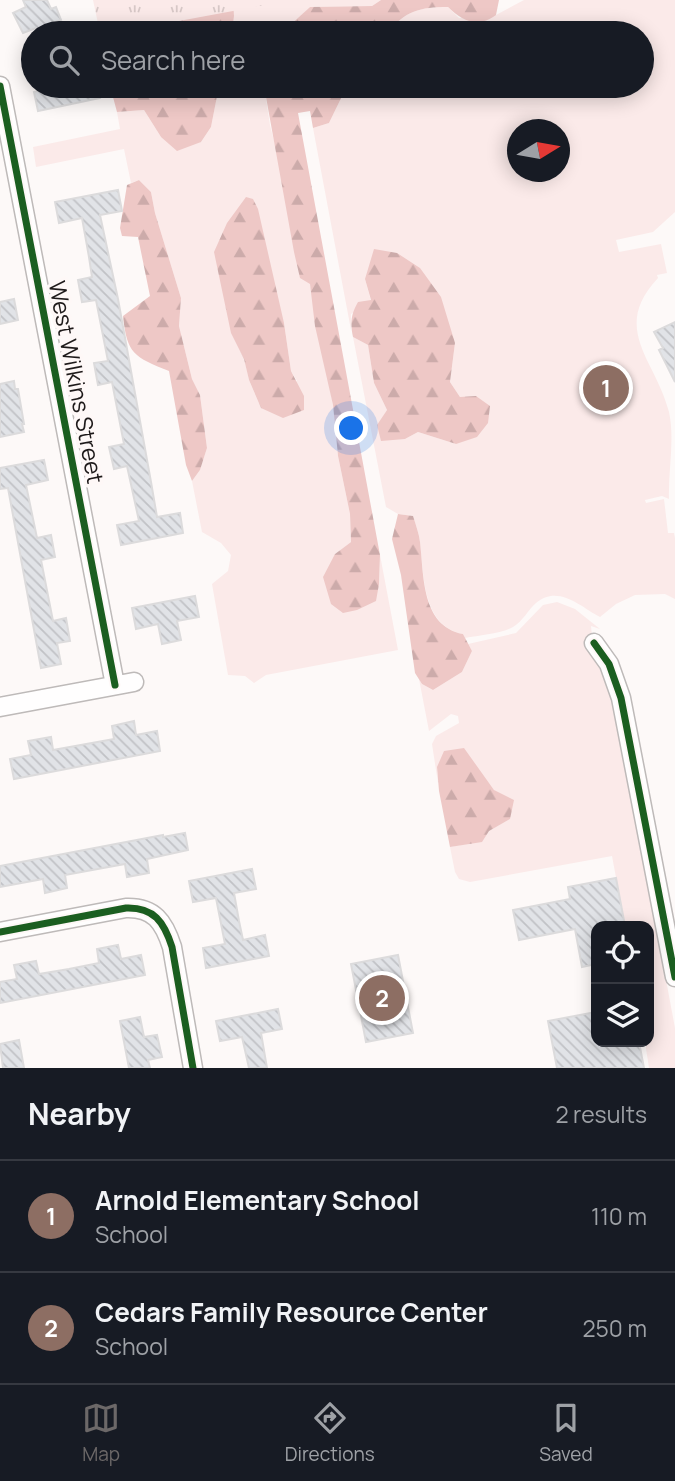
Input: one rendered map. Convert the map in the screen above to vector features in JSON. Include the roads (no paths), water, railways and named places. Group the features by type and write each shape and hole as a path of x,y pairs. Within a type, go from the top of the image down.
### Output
{"street":[{"name":"West Wilkins Street","path":"0,86 115,685"},
{"path":"594,643 609,664 621,698 675,977"},
{"path":"0,707 134,682"},
{"path":"0,932 126,908 144,909 155,915 166,929 172,947 193,1068"}],"place":[{"name":"Arnold Elementary School","path":"606,388"},
{"name":"Cedars Family Resource Center","path":"382,998"}]}
